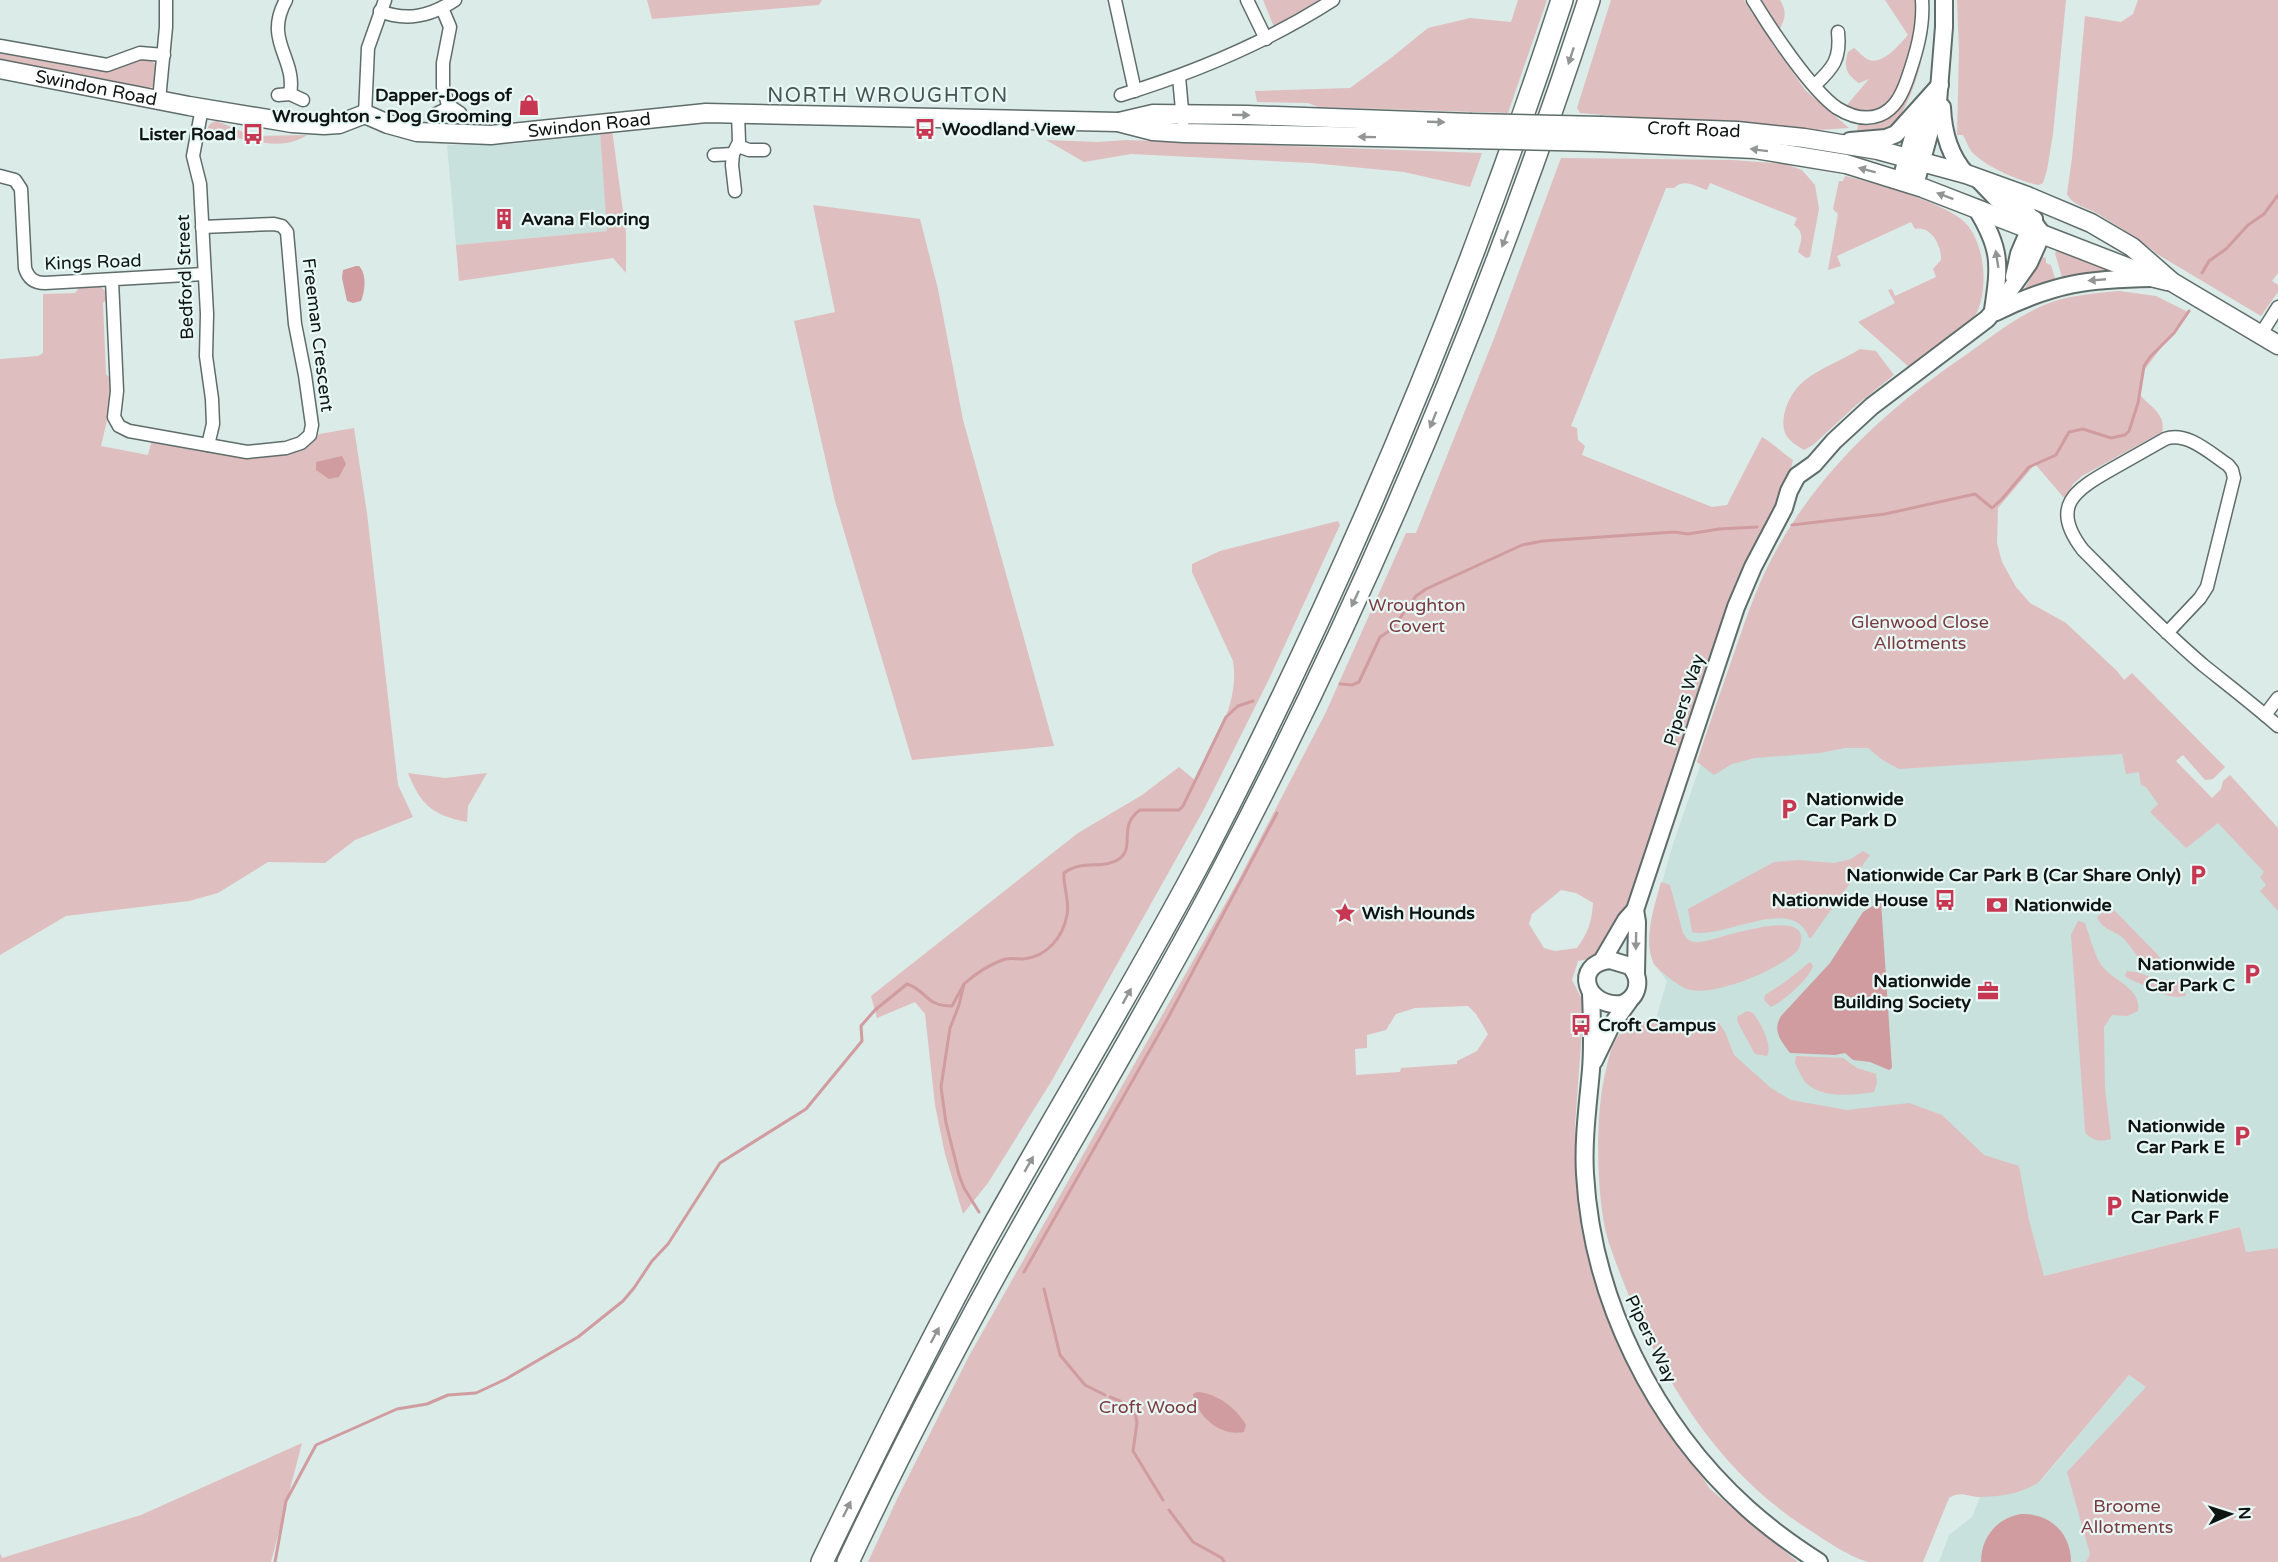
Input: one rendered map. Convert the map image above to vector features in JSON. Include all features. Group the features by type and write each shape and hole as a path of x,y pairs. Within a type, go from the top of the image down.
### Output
{"highway":[{"path":"822,1562 900,1402 975,1259 1106,1032 1191,878 1300,658 1392,456 1459,291 1529,101 1562,0"},
{"path":"848,1562 909,1438 999,1268 1113,1071 1214,888 1315,684 1423,445 1556,103 1589,0"}],"main road":[{"path":"1914,159 1933,123 1940,85 1944,0"},
{"name":"Swindon Road","path":"0,69 292,123 324,125 346,123 365,114 388,124 417,132 491,135 664,116 738,113 1118,122 1153,130 1184,133"},
{"path":"1829,142 1892,136 1899,132 1940,85"},
{"path":"1940,85 1945,133 1952,156 1997,199 2024,210 2034,228"},
{"path":"1908,183 1922,105"},
{"name":"Swindon Road","path":"1118,122 1153,114 1183,114"},
{"name":"Croft Road","path":"1183,114 1469,131"},
{"name":"Croft Road","path":"1184,133 1469,131 1600,134 1737,131 1829,142 1914,159 1972,176 2041,201 2079,217 2112,235 2149,261 2164,280"},
{"name":"Croft Road","path":"1600,134 1755,149 1833,161 1908,183 2034,228 2164,280 2278,345"},
{"name":"Pipers Way","path":"1636,973 1635,910 1736,607 1753,567 1784,508 1789,491 1797,476 1814,464 1833,441 1863,413 1992,314 2029,263 2041,201"},
{"path":"1976,208 1991,235 1998,260 1992,314"},
{"path":"1992,314 2036,293 2073,283 2103,279 2164,280"},
{"name":"Pipers Way","path":"1602,962 1626,920 1635,910"},
{"path":"1610,960 1627,963 1636,973 1638,986 1634,997 1629,1001 1620,1005 1611,1004 1599,1000 1591,993 1587,985 1588,976 1592,968 1602,962 1610,960"},
{"name":"Pipers Way","path":"1591,993 1591,1067 1584,1150 1587,1203 1602,1279 1627,1340 1661,1404 1708,1468 1756,1516 1820,1562"},
{"name":"Pipers Way","path":"1591,1067 1611,1026 1629,1001"}],"street":[{"path":"159,100 165,55 166,0"},
{"path":"286,0 280,13 278,33 281,51 291,77 284,94 303,100"},
{"path":"365,114 368,48 382,6 393,16 406,18 426,14 455,0"},
{"path":"1115,0 1135,91"},
{"path":"1247,0 1266,39"},
{"path":"1121,95 1179,77 1266,39 1333,0"},
{"path":"1753,0 1788,51 1833,105 1856,117 1871,118 1888,111 1899,98 1913,64 1921,32 1923,0"},
{"path":"442,8 450,27 442,69 443,87 448,105 460,113"},
{"path":"1815,85 1835,63 1839,49 1838,32"},
{"path":"0,46 106,65 140,53 165,55"},
{"path":"1179,77 1184,133"},
{"path":"436,114 446,109 448,105"},
{"name":"Bedford Street","path":"202,108 193,156 200,184 207,314 206,356 213,412 208,445"},
{"path":"735,191 732,165 738,113"},
{"path":"714,155 735,150 764,150"},
{"name":"Kings Road","path":"0,176 15,180 21,189 25,267 30,278 45,283 204,274"},
{"name":"Freeman Crescent","path":"112,280 117,391 115,421 118,426 129,431 248,452 278,450 297,445 310,435 312,425 295,324 287,232 282,226 274,224 202,227"},
{"path":"2261,334 2278,307"},
{"path":"2167,633 2200,598 2207,587 2234,478 2228,465 2190,441 2177,436 2165,440 2081,487 2073,498 2068,527 2083,550 2167,633 2278,726"},
{"path":"2265,715 2278,698"}],"shaded area":[{"path":"600,131 608,231 456,245 447,145 511,144 569,138"},
{"path":"356,266 362,269 364,288 361,301 353,303 347,301 342,278 343,270"},
{"path":"342,456 346,464 339,477 329,479 316,470 316,462"},
{"name":"Croft Campus","path":"2131,740 2212,798 2278,874 2278,1248 2246,1252 2240,1227 2044,1276 2041,1268 1599,1137 1602,1090 1615,1042 1628,1026 1655,1022 1667,981 1654,964 1650,943 1651,922 1672,847 1700,766 1713,753 1723,747"},
{"path":"1881,901 1892,1068 1889,1070 1870,1062 1853,1060 1845,1053 1835,1055 1790,1053 1781,1040 1778,1021 1830,963 1863,912"},
{"path":"2129,1375 2147,1387 2068,1472 2090,1554 2086,1562 1939,1562 1949,1535 1972,1517 1980,1497 2013,1492 2041,1481"},
{"path":"1197,1392 1219,1398 1231,1407 1246,1425 1244,1432 1227,1431 1211,1423 1195,1402 1193,1394"},
{"path":"2021,1514 2041,1517 2057,1527 2067,1542 2071,1562 1981,1562 1984,1545 1992,1530 2012,1516"}],"green space":[{"path":"647,0 822,0 819,5 652,19"},
{"path":"1263,0 1319,0 1274,27"},
{"path":"1518,0 1547,0 1508,113 1318,107 1308,103 1257,102 1255,91 1350,88 1428,28 1470,18 1511,22"},
{"path":"1611,0 1744,0 1753,15 1762,0 1780,0 1784,12 1783,22 1771,42 1806,91 1849,128 1802,131 1580,113 1577,108"},
{"path":"1885,0 1916,0 1916,27 1906,67 1890,104 1867,114 1847,110 1847,105 1869,79 1859,83 1848,73 1846,62 1848,52 1854,48 1869,60 1874,61 1891,53 1908,35"},
{"path":"1957,0 2066,0 2053,134 2047,170 2043,183 2039,185 2013,177 1985,163 1972,152 1963,135 1957,135 1959,51"},
{"path":"2138,0 2278,0 2278,273 2272,281 2278,285 2278,292 2261,316 2157,254 2113,223 2077,204 2067,194 2085,16 2121,22 2133,14"},
{"path":"0,49 110,69 136,60 148,59 158,68 156,82 152,87 141,89 0,59"},
{"path":"1922,54 1911,94 1895,123 1882,131 1857,131 1858,125 1885,120 1895,112 1908,92"},
{"path":"217,121 252,136 307,135 289,143 279,144 228,136 228,133 205,139 208,127"},
{"path":"612,130 626,233 626,273 613,258 459,281 456,245 607,231 600,131"},
{"path":"1046,140 1098,142 1126,140 1482,153 1470,187 1404,172 1312,163 1131,154 1084,162"},
{"name":"Croft Wood","path":"1561,158 1732,160 1785,164 1802,170 1815,185 1819,209 1810,257 1806,258 1798,252 1801,237 1800,231 1794,225 1797,218 1710,183 1707,190 1686,183 1674,188 1666,188 1571,426 1577,428 1578,440 1585,446 1582,455 1712,507 1727,505 1762,437 1793,460 1788,481 1736,581 1701,681 1650,848 1620,923 1596,958 1578,961 1572,980 1584,1003 1575,1125 1586,1247 1631,1369 1710,1489 1798,1562 868,1562 969,1356 1237,883 1325,714 1406,533 1416,533 1495,336","holes":["1561,890 1576,893 1593,903 1587,932 1577,948 1555,951 1544,948 1529,924 1532,914","1468,1006 1476,1014 1488,1034 1477,1051 1457,1061 1457,1064 1401,1068 1400,1072 1356,1075 1355,1049 1367,1048 1367,1035 1386,1030 1396,1014 1415,1008"]},
{"path":"1845,176 1937,205 1961,219 1976,239 1983,268 1982,297 1978,310 1972,320 1960,331 1909,367 1858,322 1895,303 1888,290 1892,289 1895,296 1936,277 1933,269 1941,260 1940,249 1931,233 1915,229 1911,222 1837,256 1841,266 1828,270 1838,214 1833,209 1839,181 1843,181"},
{"path":"813,205 920,219 938,289 963,420 1054,746 912,760 835,501 794,321 835,312"},
{"path":"2057,250 2109,271 2063,281 2055,253"},
{"path":"2042,257 2046,258 2046,263 2051,265 2056,282 2023,292"},
{"path":"101,287 106,292 107,299 103,303 106,374 111,379 111,403 101,446 148,455 152,440 291,452 307,446 319,434 354,428 367,513 398,785 413,817 355,840 325,863 268,862 218,893 189,901 66,916 0,955 0,359 38,356 43,353 43,294 75,293 79,288"},
{"name":"Glenwood Close Allotments","path":"2119,291 2156,296 2188,312 2142,373 2139,394 2156,410 2162,420 2162,432 2082,476 2073,484 2065,499 2035,464 1998,508 1997,543 2002,562 2016,587 2030,603 2066,623 2124,680 2132,673 2225,767 2213,779 2205,780 2183,755 2176,761 2212,798 2221,789 2223,781 2230,775 2278,828 2278,911 2260,891 2266,885 2260,877 2264,872 2218,823 2186,848 2150,812 2158,804 2146,787 2141,785 2139,772 2126,774 2122,754 1899,769 1881,759 1868,748 1845,748 1820,753 1755,758 1732,764 1714,775 1697,762 1745,621 1766,570 1789,528 1830,473 1878,423 1905,400 2016,320 2052,302"},
{"path":"1860,349 1876,351 1894,375 1854,407 1813,445 1804,450 1794,444 1786,435 1783,421 1784,413 1794,392 1810,376"},
{"path":"1338,521 1340,525 1270,677 1203,811 1051,1082 988,1183 963,1214 945,1154 935,1105 925,1014 915,1002 877,1018 871,996 1078,833 1142,795 1179,767 1195,780 1224,723 1233,692 1234,676 1233,661 1192,572 1192,564 1220,551"},
{"path":"408,773 445,778 487,773 468,806 467,822 445,816 429,807 418,793"},
{"path":"1863,851 1870,855 1811,938 1801,925 1789,919 1774,918 1705,933 1692,932 1688,909 1774,862 1798,860 1834,863 1851,859"},
{"path":"1661,882 1670,885 1683,933 1687,939 1700,942 1781,925 1795,928 1801,935 1798,950 1789,958 1762,973 1729,986 1698,991 1684,988 1656,967 1651,955 1649,934"},
{"path":"2114,910 2161,960 2150,967 2146,965 2123,938 2101,924 2097,917 2104,911"},
{"path":"2078,921 2085,923 2099,962 2136,996 2138,1003 2138,1011 2127,1016 2112,1015 2104,1027 2105,1089 2111,1139 2097,1140 2086,1134 2085,1130 2071,935"},
{"path":"1810,962 1813,966 1811,971 1789,995 1771,1007 1764,1000 1765,995"},
{"path":"2127,971 2156,979 2176,980 2185,989 2186,996 2175,997 2162,993 2128,978 2125,976"},
{"path":"1747,1011 1753,1013 1765,1034 1768,1046 1767,1056 1755,1054 1738,1023 1737,1017"},
{"name":"Broome Allotments","path":"1649,1022 1719,1023 1734,1055 1771,1088 1791,1100 1847,1110 1909,1103 1942,1115 1984,1155 2019,1166 2029,1220 2044,1276 2240,1227 2246,1252 2278,1248 2278,1562 2086,1562 2090,1554 2067,1472 2146,1387 2129,1375 2040,1481 2027,1489 2004,1495 1981,1497 1961,1494 1949,1498 1923,1562 1861,1560 1828,1542 1770,1501 1738,1471 1710,1439 1662,1366 1625,1287 1605,1229 1598,1163 1599,1117 1604,1079 1612,1048 1621,1033 1637,1024"},
{"path":"1796,1056 1843,1058 1857,1068 1876,1074 1877,1083 1874,1092 1839,1095 1814,1089 1802,1077 1795,1063"},
{"path":"302,1443 271,1562 0,1562 0,1553 2,1558 141,1515"}],"waterway":[{"path":"2202,273 2209,261 2226,249 2248,225 2264,214 2278,195"},
{"path":"1792,525 1885,514 1975,494 1992,508 2029,467 2056,455 2069,432 2083,429 2111,438 2125,435 2129,431 2138,403 2144,366 2174,333 2189,311"},
{"path":"1340,684 1352,685 1359,682 1380,637 1392,629 1416,596 1426,589 1522,545 1543,541 1674,532 1688,534 1719,529 1757,527"},
{"path":"979,1212 959,1175 946,1123 941,1087 950,1028 964,984 1000,961 1032,957 1052,945 1062,931 1067,915 1064,873 1078,866 1107,864 1119,859 1126,849 1129,823 1140,810 1179,810 1226,717 1238,706 1253,701"},
{"path":"1024,1272 1168,1018 1277,813"},
{"path":"275,1562 286,1501 316,1445 397,1409 427,1404 448,1395 476,1393 506,1379 578,1337 623,1301 634,1288 652,1261 668,1244 720,1163 806,1109 862,1041 861,1026 875,1010 907,984 919,990 931,1001 952,1006 964,984"},
{"path":"1044,1289 1060,1355 1085,1385 1105,1395"},
{"path":"1110,1397 1120,1401 1135,1413 1137,1423 1133,1451 1163,1500"},
{"path":"1169,1510 1193,1542 1222,1558 1224,1562"}],"place":[{"name":"Dapper-Dogs of Wroughton - Dog Grooming","path":"529,105"},
{"name":"Woodland View","path":"925,129"},
{"name":"Lister Road","path":"253,134"},
{"name":"Avana Flooring","path":"504,219"},
{"name":"Nationwide Car Park D","path":"1789,809"},
{"name":"Nationwide Car Park B (Car Share Only)","path":"2198,875"},
{"name":"Nationwide House","path":"1945,900"},
{"name":"Nationwide","path":"1997,905"},
{"name":"Wish Hounds","path":"1345,913"},
{"name":"Nationwide Car Park C","path":"2252,974"},
{"name":"Nationwide Building Society","path":"1988,991"},
{"name":"Croft Campus","path":"1581,1025"},
{"name":"Nationwide Car Park E","path":"2242,1136"},
{"name":"Nationwide Car Park F","path":"2114,1206"}],"district":[{"name":"NORTH WROUGHTON","path":"888,96"}],"park label":[{"name":"Wroughton Covert","path":"1417,615"}]}
